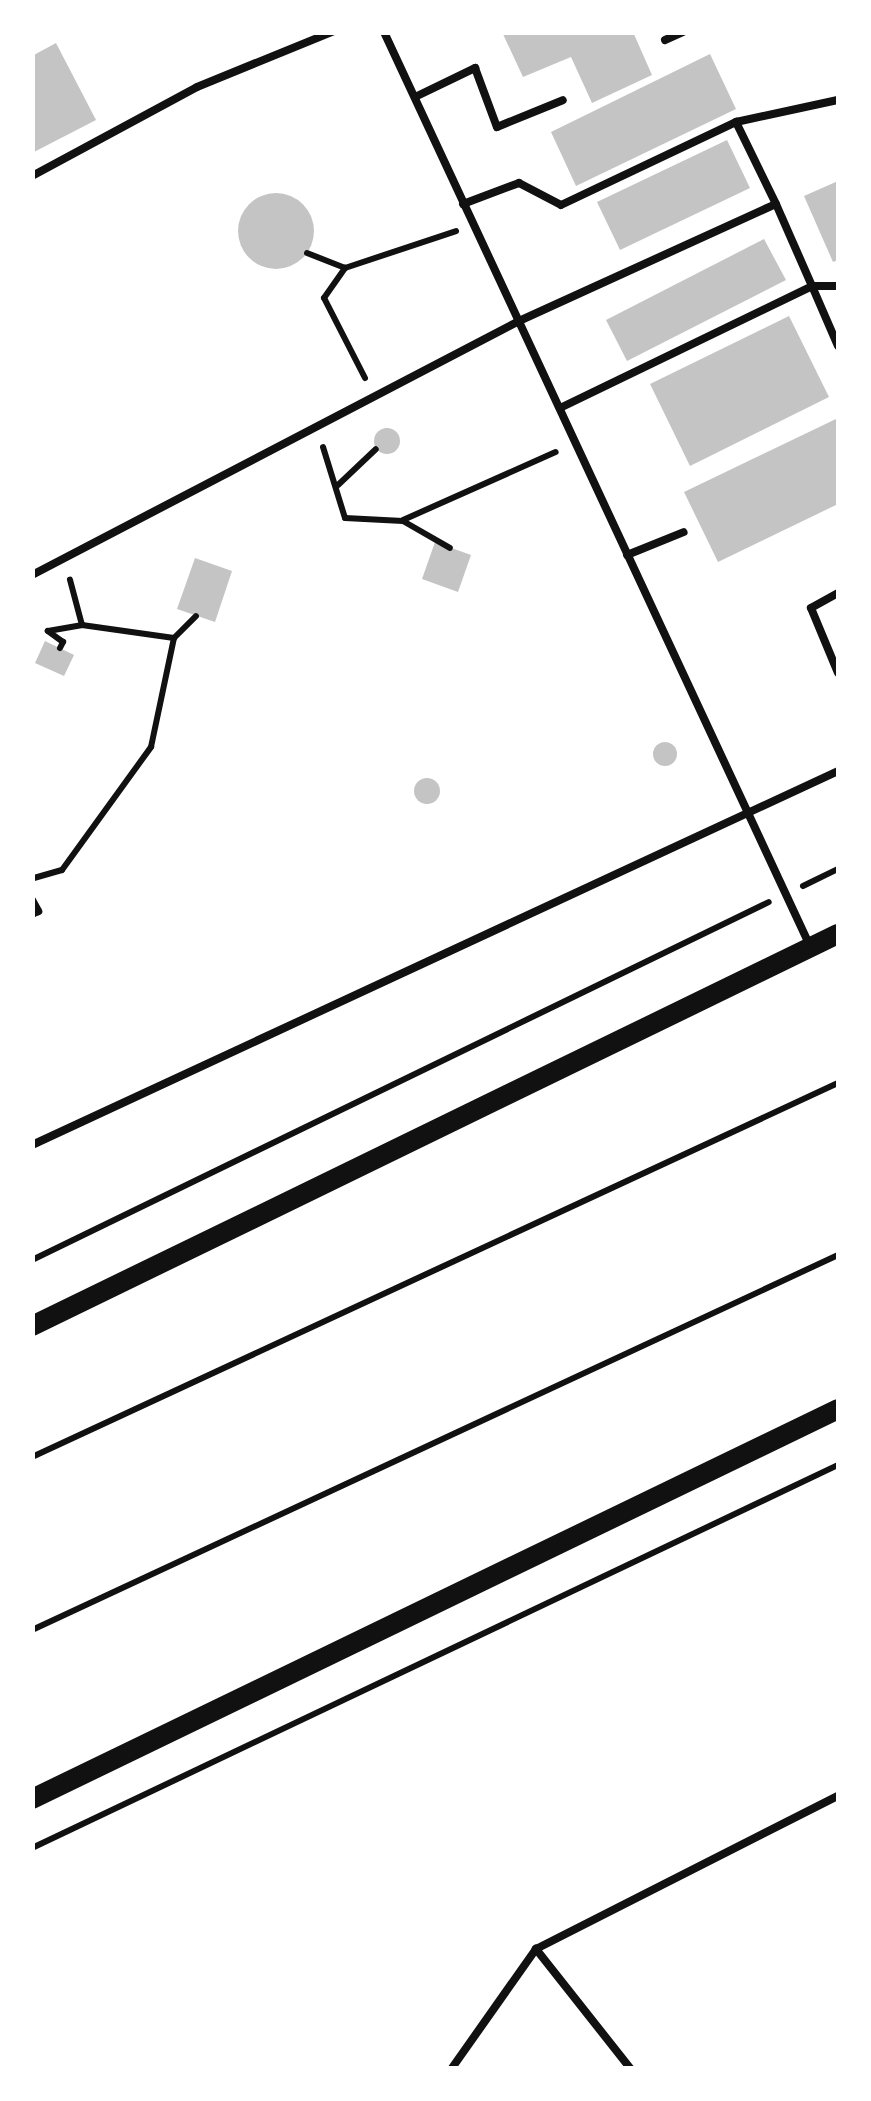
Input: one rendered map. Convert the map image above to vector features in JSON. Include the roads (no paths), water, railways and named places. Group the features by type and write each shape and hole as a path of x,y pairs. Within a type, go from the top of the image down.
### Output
{"main road":[{"path":"32,1326 838,934"},
{"path":"32,1799 838,1409"}],"lane":[{"path":"32,176 197,87 332,32"},
{"path":"384,32 811,947"},
{"path":"664,40 683,32"},
{"path":"415,97 475,68 497,127 563,100"},
{"path":"463,204 518,183 561,204 736,122 838,100"},
{"path":"736,122 838,346"},
{"path":"32,575 518,321 776,204"},
{"path":"560,408 812,286 838,286"},
{"path":"628,555 684,532"},
{"path":"838,593 811,608 838,673"},
{"path":"32,1145 750,817 838,771"},
{"path":"32,900 38,911 32,914"},
{"path":"452,2068 536,1949 838,1796"},
{"path":"536,1949 630,2068"}]}
